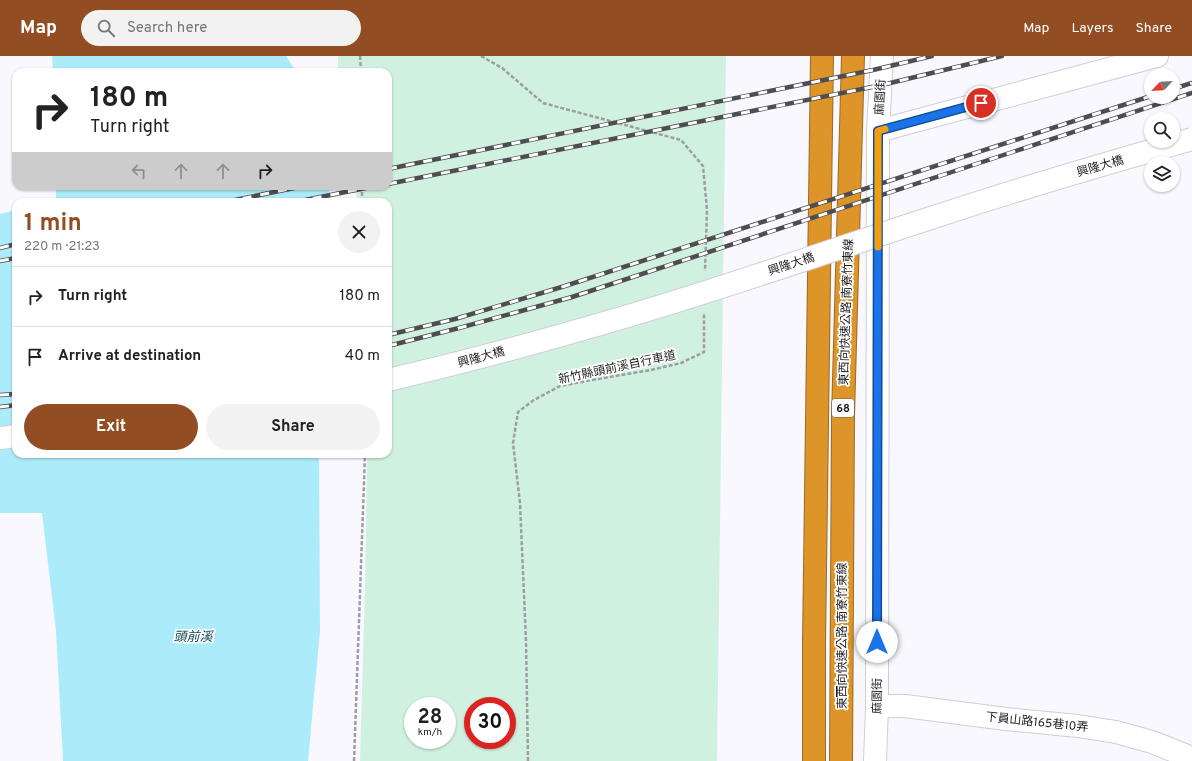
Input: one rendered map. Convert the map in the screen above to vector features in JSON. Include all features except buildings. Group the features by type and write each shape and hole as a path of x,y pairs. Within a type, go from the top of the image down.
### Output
{"highway":[{"name":"68","path":"814,761 814,643 822,56"},
{"name":"東西向快速公路 南寮竹東線","path":"841,761 843,416 853,56"}],"street":[{"name":"麻園街","path":"875,761 877,706 878,131 882,56"},
{"path":"878,131 1157,56"},
{"name":"興隆大橋","path":"392,379 467,361 577,331 695,295 1084,170 1192,139"},
{"path":"0,438 12,436"},
{"name":"下員山路165巷10弄","path":"877,706 905,706 1006,719 1078,726 1116,732 1152,742 1192,758"}],"path":[{"path":"360,56 361,68"},
{"path":"481,56 502,68 543,103 681,140 703,166 707,210 705,273"},
{"name":"新竹縣頭前溪自行車道","path":"528,761 526,642 520,503 513,443 518,412 534,400 560,386 651,370 681,363 704,352 704,313"},
{"path":"354,761 365,458"}],"green space":[{"path":"338,56 726,56 717,761 360,761 367,458 392,458 392,198 357,198 355,190 392,190 392,68 338,68"}],"water":[{"path":"52,56 286,56 294,68 53,68"},
{"path":"56,190 329,190 330,198 56,198"},
{"name":"頭前溪","path":"12,211 12,458 319,458 320,631 308,761 63,761 56,631 42,513 0,513 0,214"}],"railway":[{"path":"392,168 873,70 932,56"},
{"path":"392,183 882,85 1002,56"},
{"path":"1180,87 1192,83"},
{"path":"392,345 572,297 1192,93"},
{"path":"392,334 455,319 565,286 1144,98"},
{"path":"245,198 284,190"},
{"path":"315,198 356,190"},
{"path":"0,248 12,245"},
{"path":"0,261 12,259"},
{"path":"0,395 12,394"},
{"path":"0,407 12,406"}],"slow traffic":[{"path":"878,247 878,131 885,129"}],"route":[{"path":"877,642 878,131 981,103"}]}
